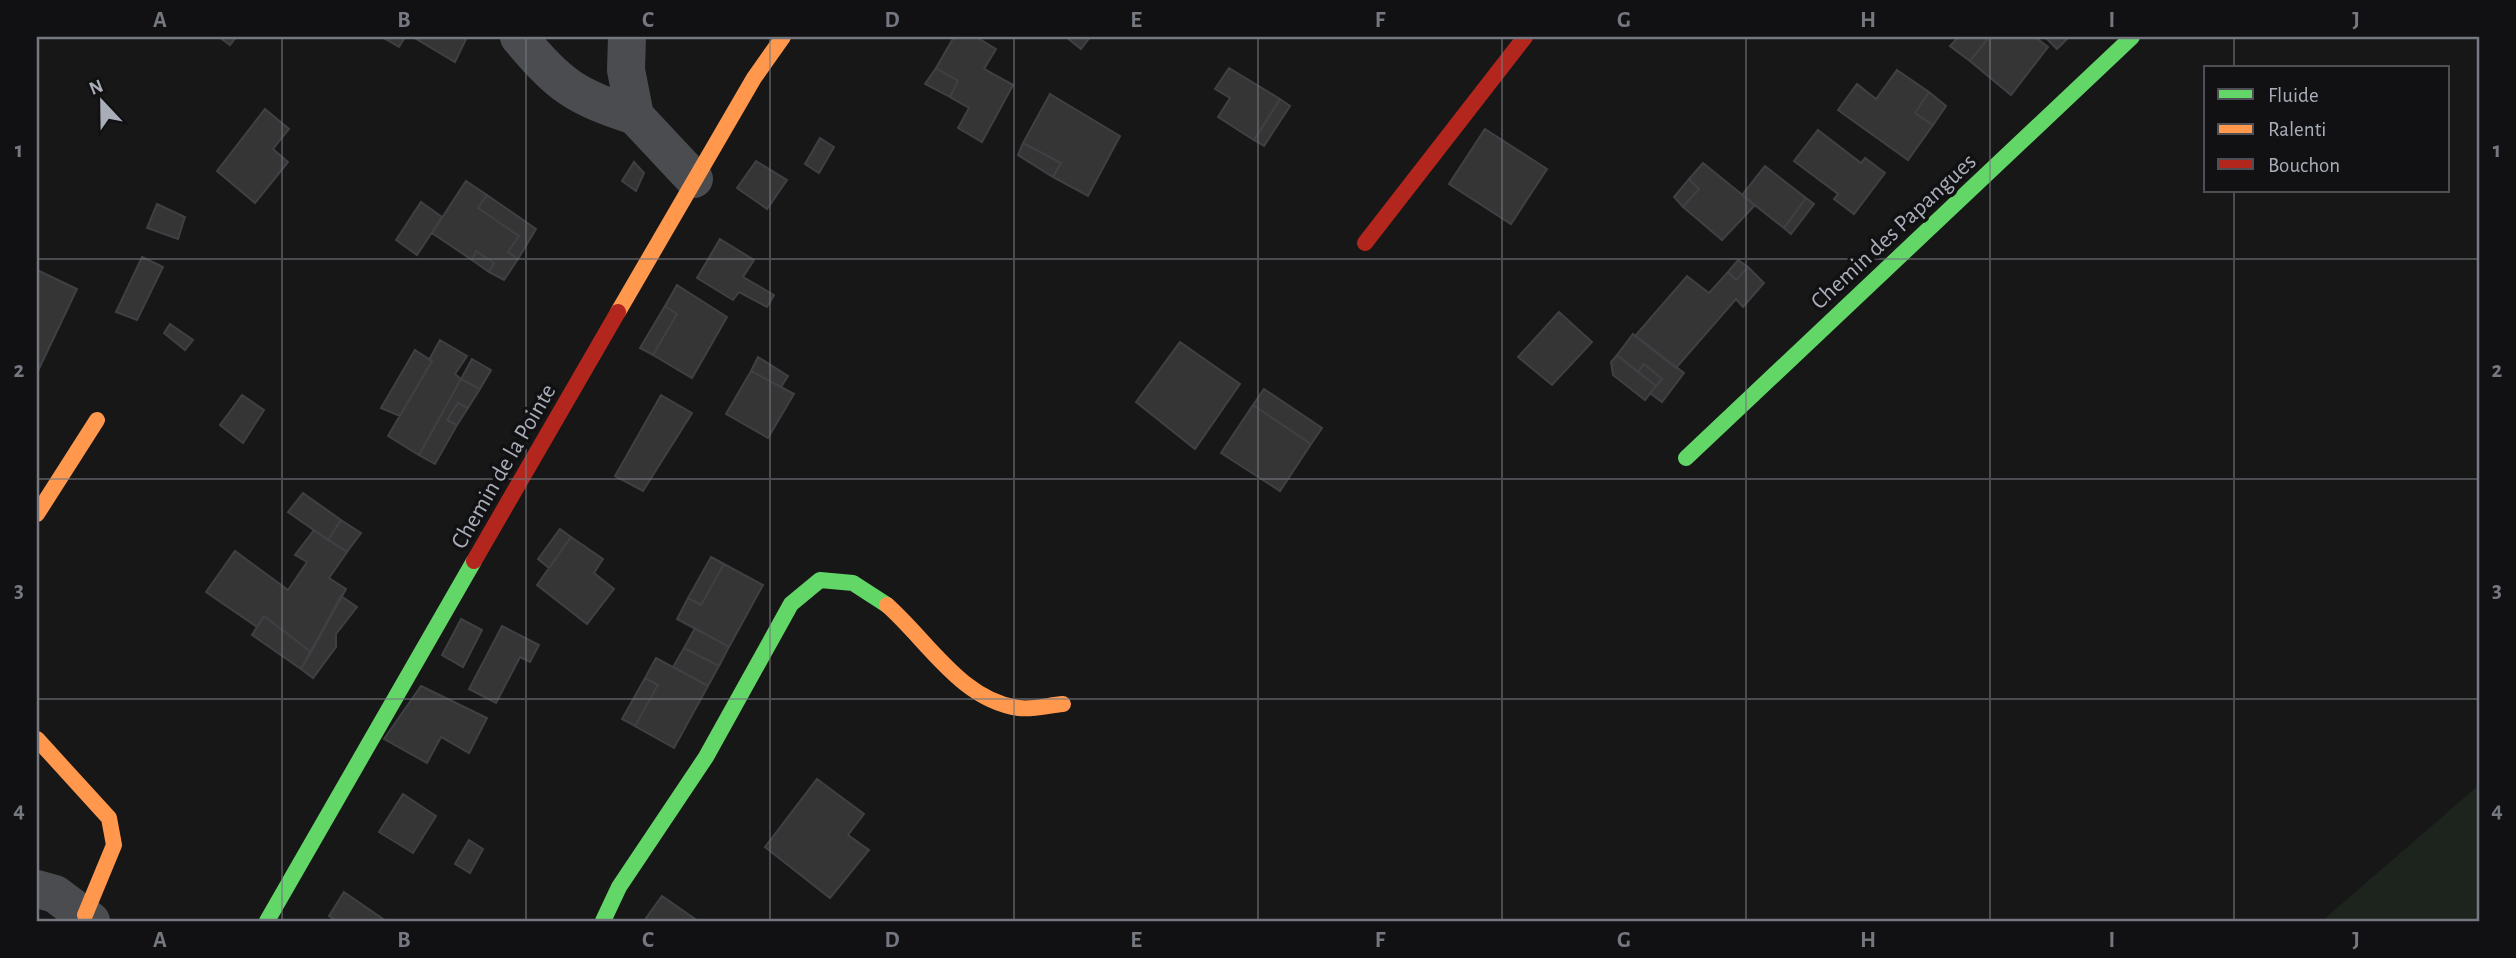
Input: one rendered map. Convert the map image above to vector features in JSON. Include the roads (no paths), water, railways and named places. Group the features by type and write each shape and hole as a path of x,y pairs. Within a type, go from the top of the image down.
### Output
{"street":[{"path":"519,37 548,73 590,101 635,116 694,179"},
{"path":"627,37 626,70 635,116"},
{"name":"Chemin de la Pointe","path":"267,921 694,179 754,78 783,37"},
{"path":"1366,243 1525,37"},
{"name":"Chemin des Papangues","path":"1686,458 2132,37"},
{"path":"37,514 97,420"},
{"path":"603,921 619,887 706,757 791,604 820,580 855,583 895,610 933,655 981,694 1018,708 1063,704"},
{"path":"37,739 109,818 114,845 88,918 55,894 37,889"}]}
